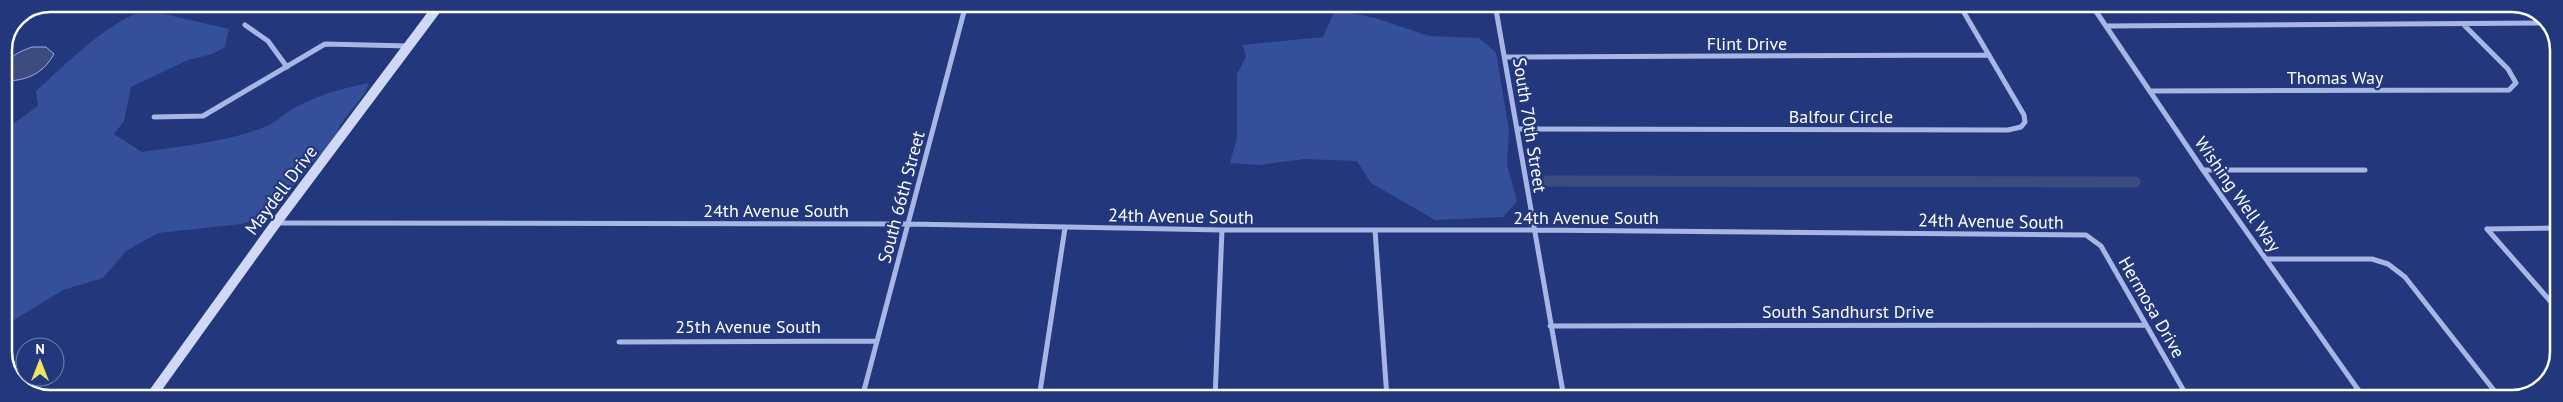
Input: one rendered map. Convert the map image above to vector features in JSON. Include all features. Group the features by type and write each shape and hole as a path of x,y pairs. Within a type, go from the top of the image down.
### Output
{"street":[{"name":"Maydell Drive","path":"156,389 276,222 434,12"},
{"name":"South 66th Street","path":"864,389 964,12"},
{"name":"South 70th Street","path":"1497,13 1519,129 1533,230 1562,390"},
{"name":"Balfour Circle","path":"1519,129 2008,130 2021,127 2025,122 2024,115 1964,13"},
{"name":"Wishing Well Way","path":"2097,13 2203,170 2358,390"},
{"path":"2107,26 2539,23"},
{"name":"Thomas Way","path":"2151,92 2509,90 2516,83 2508,69 2463,24"},
{"path":"245,25 268,41 287,67"},
{"path":"154,117 203,116 325,44 409,46"},
{"name":"Flint Drive","path":"1505,57 1989,55"},
{"path":"2203,170 2365,170"},
{"name":"24th Avenue South","path":"276,222 908,224 1222,230 1533,230 2086,235"},
{"path":"1040,389 1065,228"},
{"path":"2550,228 2487,229 2550,301"},
{"path":"1215,389 1222,230"},
{"path":"1375,230 1386,390"},
{"name":"Hermosa Drive","path":"2086,235 2101,246 2183,390"},
{"path":"2266,260 2372,259 2393,267 2405,277 2494,390"},
{"name":"South Sandhurst Drive","path":"1550,326 2145,325"},
{"name":"25th Avenue South","path":"619,342 877,341"}],"shaded area":[{"path":"1334,13 1348,13 1375,18 1429,36 1479,38 1496,53 1509,130 1507,165 1517,201 1503,217 1435,220 1371,183 1357,161 1304,159 1259,165 1230,163 1237,138 1237,74 1246,57 1243,45 1323,37"},
{"path":"135,14 164,14 229,29 225,47 212,54 188,60 131,87 124,121 114,134 142,152 241,135 272,123 294,108 312,99 369,83 365,93 340,125 335,141 315,160 269,215 242,224 158,233 126,251 103,278 63,290 13,321 12,124 38,106 36,91 71,59 108,29"},
{"path":"32,47 46,47 54,54 45,67 33,75 12,81 12,57"}],"waterway":[{"path":"1548,181 2135,182"}]}
